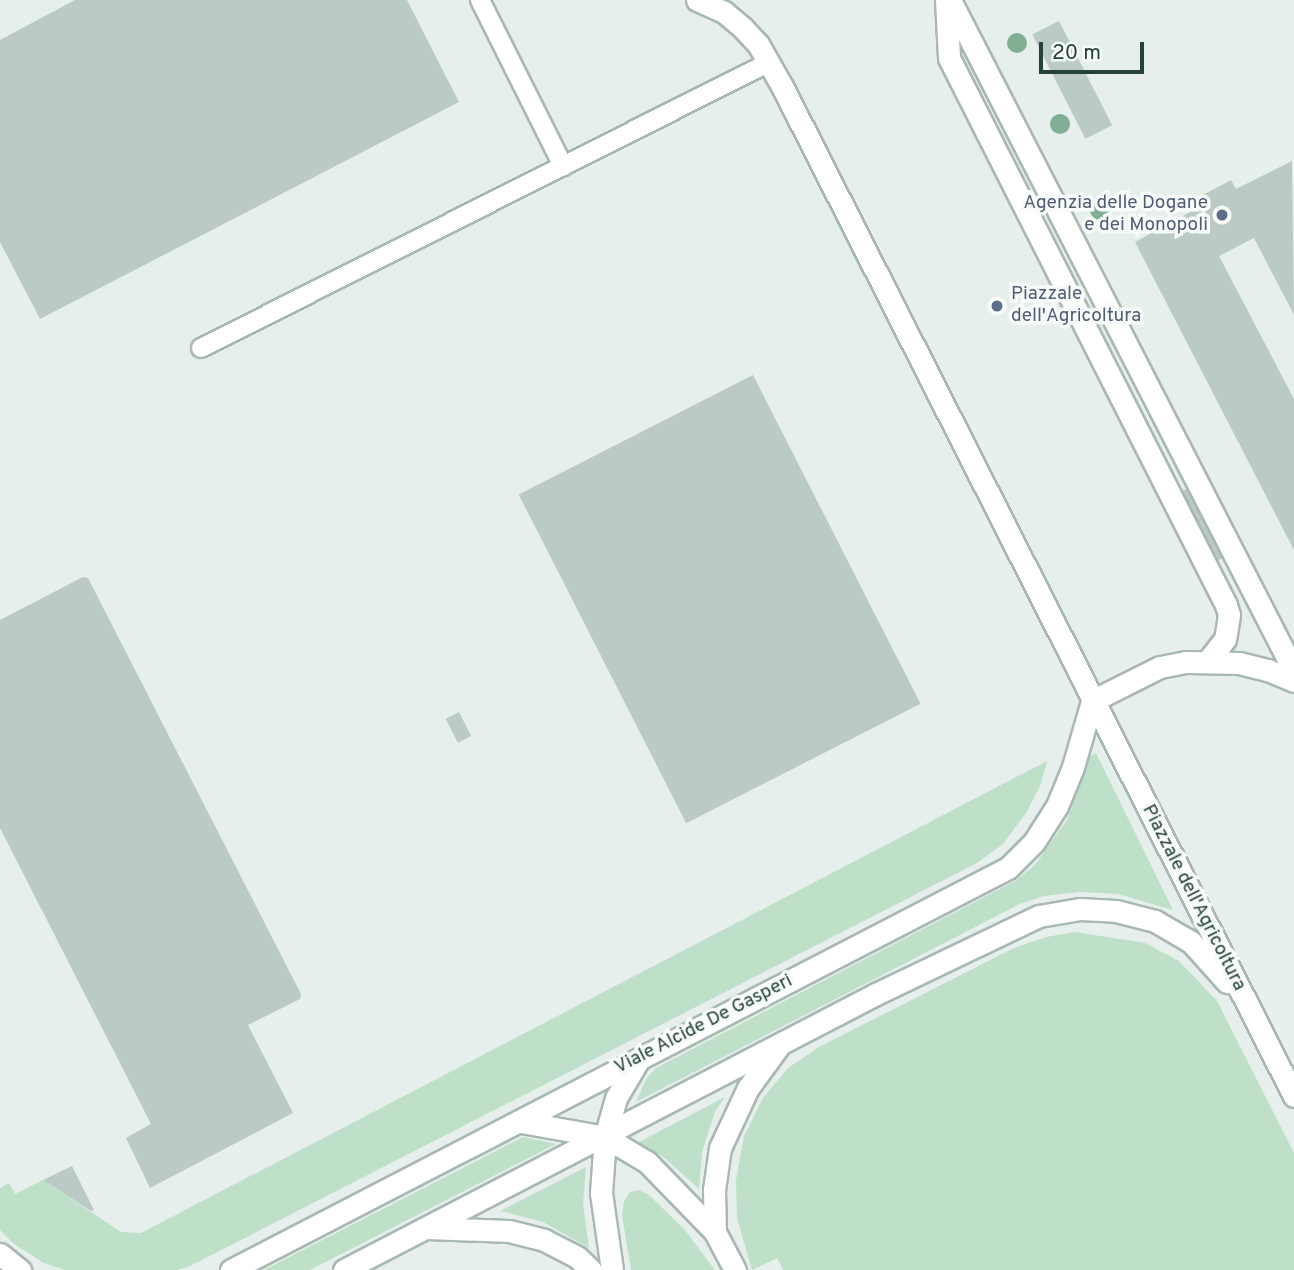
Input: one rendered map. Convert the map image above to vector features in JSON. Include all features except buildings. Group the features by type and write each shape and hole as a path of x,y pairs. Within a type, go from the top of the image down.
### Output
{"street":[{"name":"Piazzale dell'Agricoltura","path":"697,0 724,12 758,44 1294,1096"},
{"path":"948,0 949,58 1226,605 1229,615 1225,639 1208,661"},
{"path":"948,0 1294,671"},
{"path":"1092,701 1160,667 1208,661 1268,670 1294,681"},
{"name":"Viale Alcide De Gasperi","path":"230,1270 1008,867 1034,842 1057,806 1073,767 1092,701"},
{"path":"344,1270 605,1138 782,1042 1038,916 1080,909 1116,911 1155,921 1191,942 1220,973 1257,1023"},
{"path":"715,1232 714,1191 720,1148 748,1088 782,1042"},
{"path":"612,1270 601,1193 605,1138 616,1098 639,1059"},
{"path":"520,1122 605,1138 647,1162 715,1232 735,1270"},
{"path":"425,1228 509,1231 544,1240 577,1257 591,1270"},
{"path":"0,1254 20,1270"}],"lane":[{"path":"480,0 563,166"},
{"path":"201,348 768,63"}],"green space":[{"path":"1096,753 1173,910 1118,894 1079,892 1044,896 1020,904 636,1102 646,1079 656,1068 1015,881 1035,865 1067,820 1089,757"},
{"path":"1047,761 1040,786 1026,813 1003,844 977,863 188,1267 176,1270 65,1270 44,1263 14,1244 0,1230 0,1188 9,1183 15,1194 43,1180 121,1232 141,1233"},
{"path":"1075,932 1145,943 1179,961 1217,1001 1294,1153 1294,1270 783,1270 777,1258 752,1270 737,1218 736,1180 744,1136 763,1098 788,1068 819,1047 1014,948 1046,937"},
{"path":"725,1097 715,1112 702,1152 699,1189 666,1159 639,1142"},
{"path":"523,1137 556,1144 310,1270 264,1270"},
{"path":"586,1167 583,1204 589,1248 543,1222 500,1211"},
{"path":"639,1190 649,1195 685,1230 715,1270 631,1270 622,1215 624,1201 630,1192"}],"place":[{"name":"Agenzia delle Dogane e dei Monopoli","path":"1222,215"},
{"name":"Piazzale dell'Agricoltura","path":"997,306"}]}
